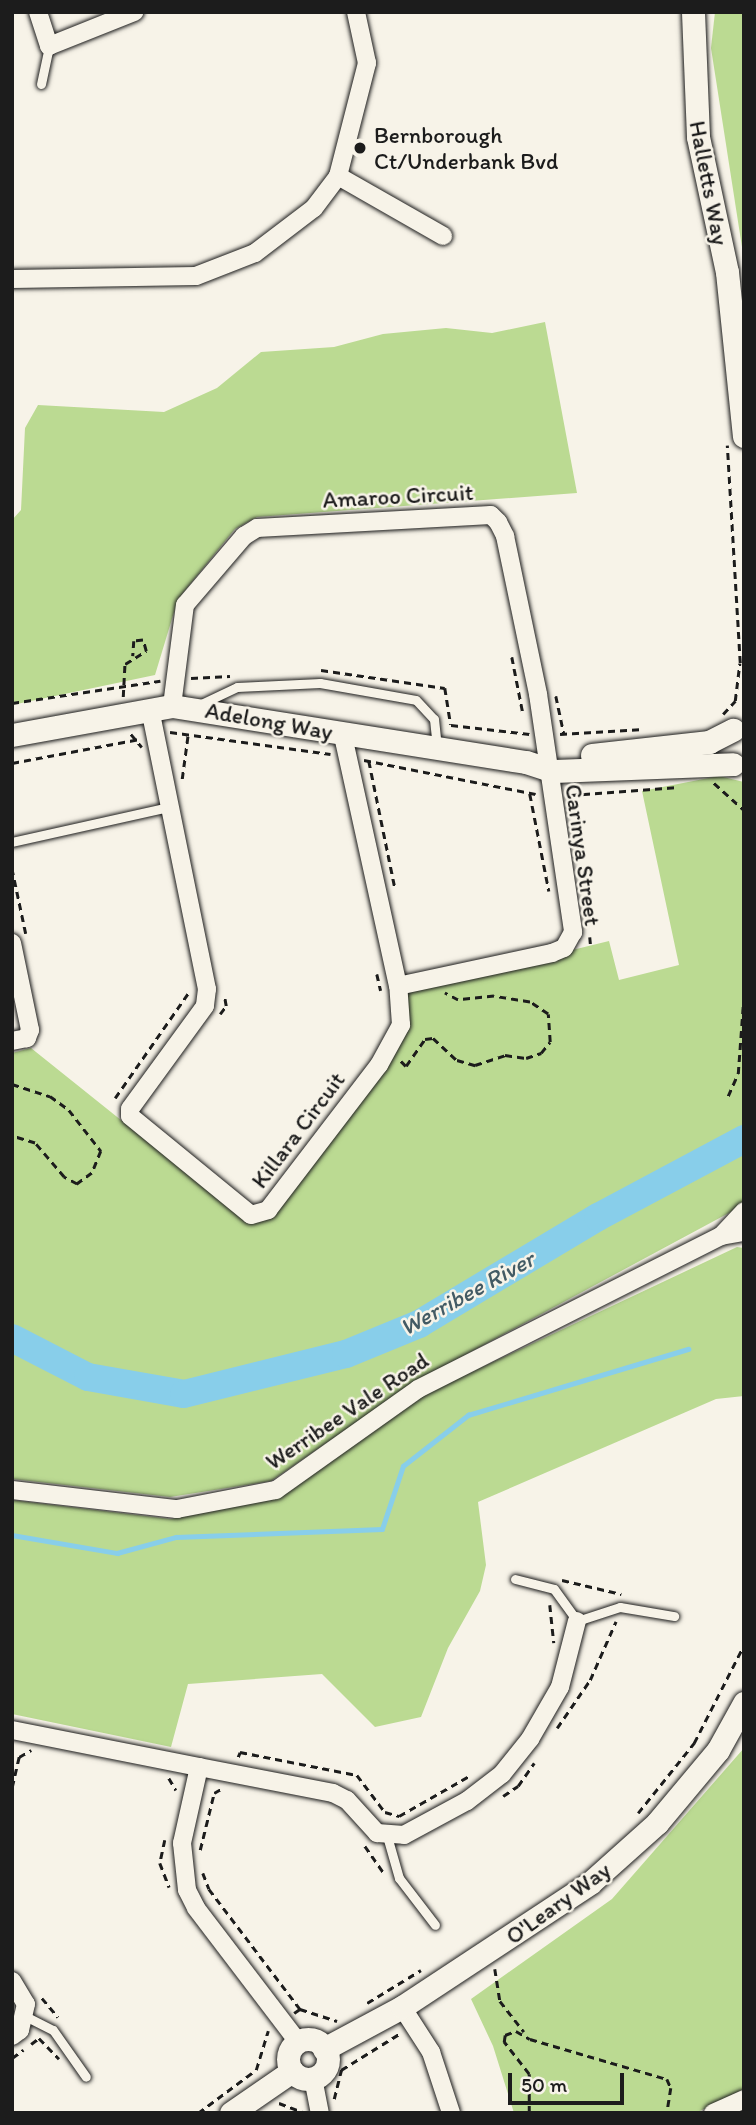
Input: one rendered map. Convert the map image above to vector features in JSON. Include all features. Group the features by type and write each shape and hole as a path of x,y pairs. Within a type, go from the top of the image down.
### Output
{"street":[{"path":"38,12 48,46 134,12"},
{"path":"12,279 196,276 255,253 314,208 338,176 367,63 356,12"},
{"name":"Halletts Way","path":"693,12 698,137 727,272 735,435"},
{"path":"338,176 443,236"},
{"name":"Amaroo Circuit","path":"172,708 185,605 244,536 257,528 491,515 505,536 538,694 541,763"},
{"name":"Adelong Way","path":"12,735 126,713 172,708 337,745 437,751 541,763 709,742 732,721"},
{"name":"Killara Circuit","path":"172,708 169,807 207,989 205,1006 130,1109 135,1124 251,1215 260,1216 268,1210 387,1051 401,1026 398,986 337,745"},
{"path":"732,721 729,741 738,769"},
{"name":"Adelong Way","path":"541,763 554,771 738,769"},
{"name":"Carinya Street","path":"398,986 552,953 570,939 573,932 541,763"},
{"path":"12,943 30,1030 27,1038 12,1041"},
{"name":"Werribee Vale Road","path":"721,1236 744,1211"},
{"name":"Werribee Vale Road","path":"12,1489 177,1509 275,1490 418,1389 721,1236 744,1232"},
{"path":"12,1730 333,1793 347,1800 369,1827 387,1836 404,1835 467,1801 502,1774 530,1739 560,1687 577,1620"},
{"name":"O'Leary Way","path":"324,2049 402,2007 590,1883 657,1823 718,1750 744,1703"},
{"path":"200,1767 182,1843 187,1890 196,1908 299,2042"},
{"path":"12,1981 22,1994 25,2016 12,2036"},
{"path":"402,2007 431,2052 451,2113"},
{"path":"231,2113 302,2074 327,2065 324,2049 315,2040 299,2042 288,2058 302,2074 320,2113"},
{"path":"713,2113 744,2099"}],"lane":[{"path":"41,84 48,46"},
{"path":"172,708 237,687 320,683 416,700 435,719 439,733 437,751"},
{"path":"12,842 169,807"},
{"path":"514,1579 554,1590 577,1620 620,1607 674,1616"},
{"path":"387,1836 399,1878 435,1925"},
{"path":"25,2016 47,2025 86,2077"}],"path":[{"path":"732,721 741,668 735,435"},
{"path":"133,656 146,651 144,640 134,641 133,656 121,677 133,740 142,748 144,757"},
{"path":"511,653 527,733"},
{"path":"192,678 193,666"},
{"path":"182,781 188,734"},
{"path":"334,767 337,745"},
{"path":"369,761 396,891"},
{"path":"714,784 744,810"},
{"path":"530,793 550,898"},
{"path":"375,962 382,997"},
{"path":"387,1051 407,1066 425,1039 433,1038 465,1064 487,1063 505,1055 526,1058 545,1050 551,1023 541,1008 517,998 458,1000 445,995 440,978"},
{"path":"115,1098 193,986"},
{"path":"218,1016 226,1006 223,993"},
{"path":"728,1096 742,1054 744,993"},
{"path":"12,1084 50,1096 69,1110 102,1152 92,1173 77,1184 64,1177 35,1143 12,1136"},
{"path":"556,1578 633,1597"},
{"path":"628,1822 694,1743 744,1644"},
{"path":"12,1787 15,1764 19,1757 34,1748"},
{"path":"166,1774 177,1788 174,1801"},
{"path":"359,1836 389,1878"},
{"path":"165,1838 160,1863 172,1894"},
{"path":"360,2007 432,1963"},
{"path":"494,1968 499,1975 500,2001 530,2039 649,2070 667,2079 671,2088 667,2113"},
{"path":"36,1989 65,2027"},
{"path":"198,2113 256,2070 268,2031 283,2021 300,2010 337,2021 349,2014"},
{"path":"260,2021 268,2031"},
{"path":"524,2032 505,2035 504,2042 529,2074 529,2113"},
{"path":"12,2058 39,2038 56,2061 68,2052"},
{"path":"271,2108 278,2103 302,2112"}],"green space":[{"path":"715,12 744,12 744,260 711,48"},
{"path":"545,322 577,493 257,517 235,529 178,599 155,675 12,705 12,520 21,510 25,428 38,405 164,412 217,388 261,352 334,347 383,334 446,328 492,333"},
{"path":"719,776 744,782 744,1200 740,1207 415,1382 271,1481 170,1497 12,1479 12,1053 31,1048 247,1221 387,1069 410,1026 405,991 609,941 619,980 679,965 642,791"},
{"path":"737,1247 744,1248 744,1396 716,1399 478,1502 486,1565 480,1591 448,1648 421,1717 375,1727 322,1674 188,1684 171,1747 12,1714 12,1500 171,1519 276,1498 423,1395"},
{"path":"744,1748 744,2089 696,2113 514,2113 493,2046 471,1999 612,1899"}],"waterway":[{"name":"Werribee River","path":"12,1338 88,1377 184,1394 346,1354 419,1324 598,1217 744,1139"},
{"path":"12,1535 117,1553 176,1537 382,1529 403,1466 468,1415 688,1349"}],"place":[{"name":"Bernborough Ct/Underbank Bvd","path":"360,148"}]}
